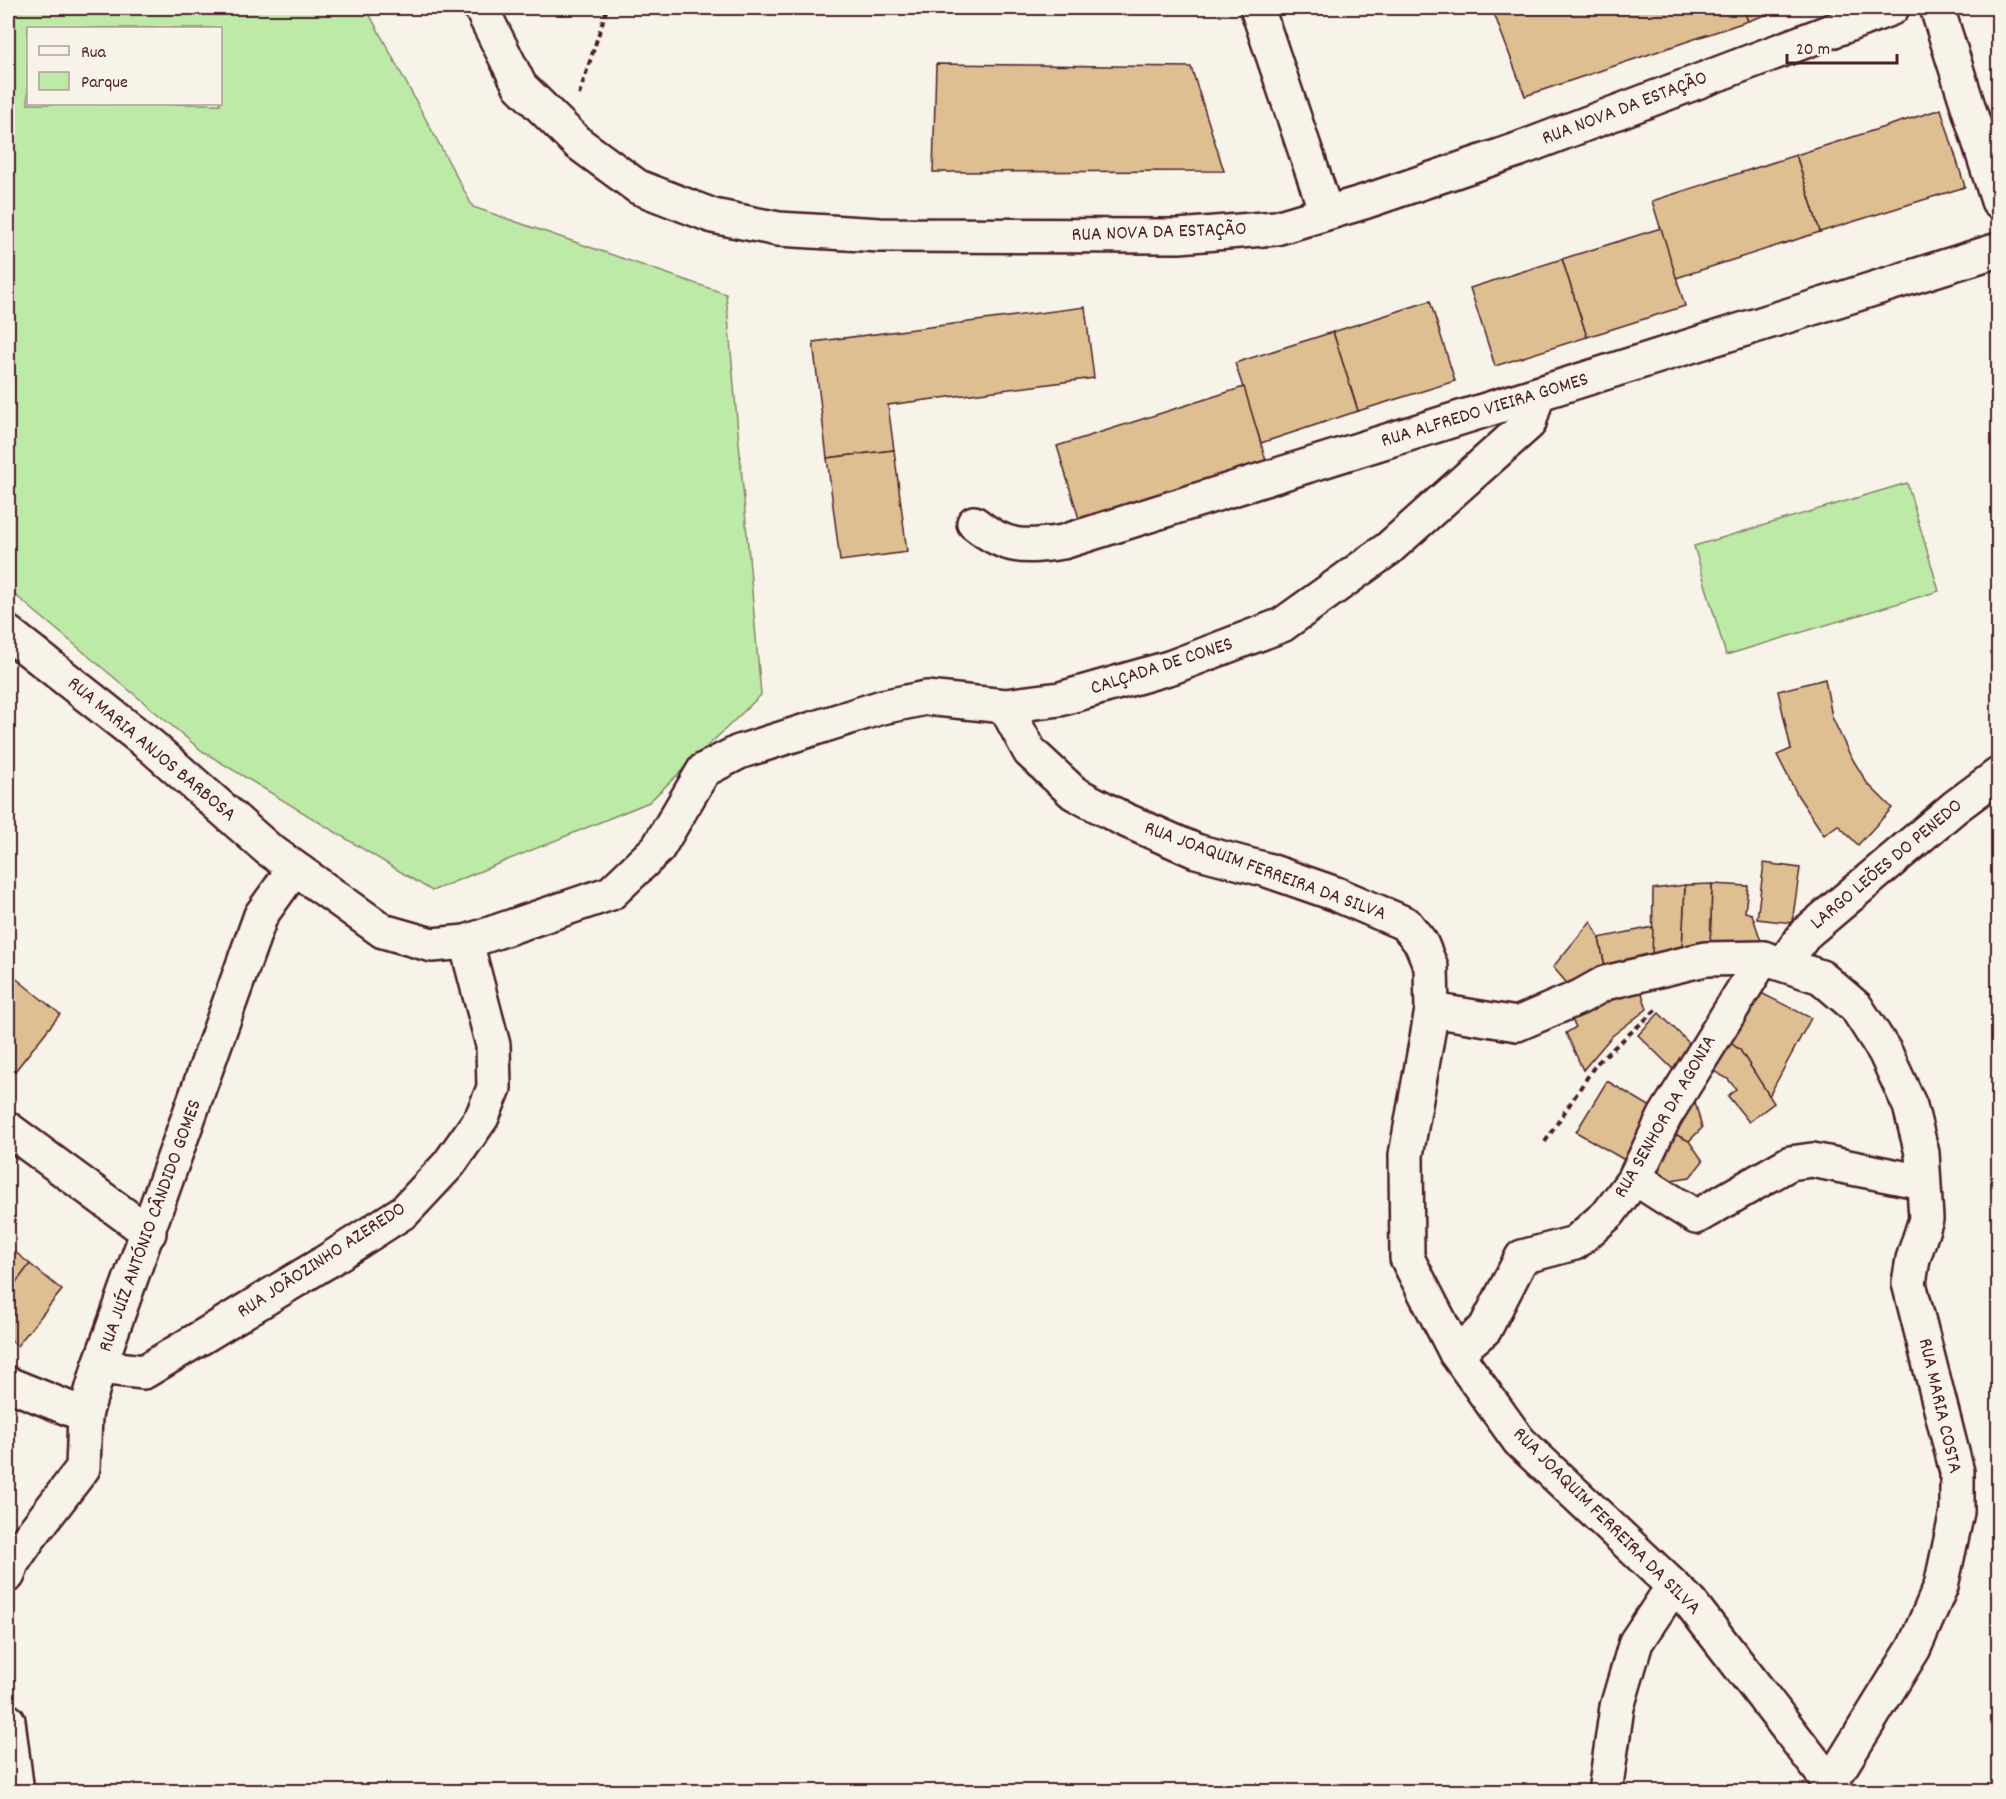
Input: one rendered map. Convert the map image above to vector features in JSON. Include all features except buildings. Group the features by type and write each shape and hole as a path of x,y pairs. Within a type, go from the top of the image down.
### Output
{"street":[{"name":"RUA NOVA DA ESTAÇÃO","path":"481,8 520,86 578,142 638,187 713,216 778,229 880,235 1179,236 1276,228 1517,150 1840,16 1892,8"},
{"path":"1257,8 1326,212"},
{"path":"1937,8 1998,201"},
{"name":"RUA ALFREDO VIEIRA GOMES","path":"974,523 1006,544 1030,547 1063,542 1998,250"},
{"name":"CALÇADA DE CONES","path":"704,770 740,752 893,705 926,698 1005,706 1059,699 1172,666 1282,625 1388,549 1529,423 1536,396"},
{"name":"RUA MARIA ANJOS BARBOSA","path":"8,633 151,746 294,869 383,931 432,945 466,942 612,893 658,848 704,770"},
{"name":"RUA JOAQUIM FERREIRA DA SILVA","path":"1005,706 1030,752 1074,792 1084,798 1123,819 1196,850 1268,870 1336,894 1406,924 1421,943 1431,967 1432,1010 1406,1155 1407,1258 1456,1353 1519,1441 1672,1588 1690,1602 1834,1788"},
{"name":"LARGO LEÕES DO PENEDO","path":"1773,961 1955,807 1998,775"},
{"name":"RUA JUÍZ ANTÓNIO CÂNDIDO GOMES","path":"8,1575 12,1563 29,1538 83,1468 85,1415 99,1367 149,1233 261,915 294,869"},
{"name":"RUA JOÃOZINHO AZEREDO","path":"99,1367 144,1372 405,1211 449,1164 483,1117 494,1088 493,1045 466,942"},
{"path":"1432,1010 1517,1024 1570,1002 1605,983 1705,959 1773,961"},
{"name":"RUA SENHOR DA AGONIA","path":"1456,1353 1485,1329 1522,1257 1575,1243 1609,1213 1635,1178 1665,1116 1773,961"},
{"name":"RUA MARIA COSTA","path":"1773,961 1821,977 1856,1007 1885,1052 1910,1106 1922,1153 1926,1219 1912,1258 1909,1283 1957,1472 1957,1512 1941,1586 1914,1648 1834,1788"},
{"path":"8,1129 149,1233"},
{"path":"1635,1178 1696,1217 1790,1163 1812,1160 1923,1182"},
{"path":"8,1384 85,1415"},
{"path":"1605,1791 1617,1707 1636,1642 1672,1588"},
{"path":"8,1721 17,1791"}],"path":[{"path":"576,105 607,8"},
{"path":"1991,26 1998,25"},
{"path":"1545,1142 1596,1064 1664,1003"}],"green space":[{"path":"8,8 366,8 473,207 726,294 761,695 649,802 432,891 202,751 8,589"},
{"path":"1907,483 1939,591 1726,655 1694,546"}]}
